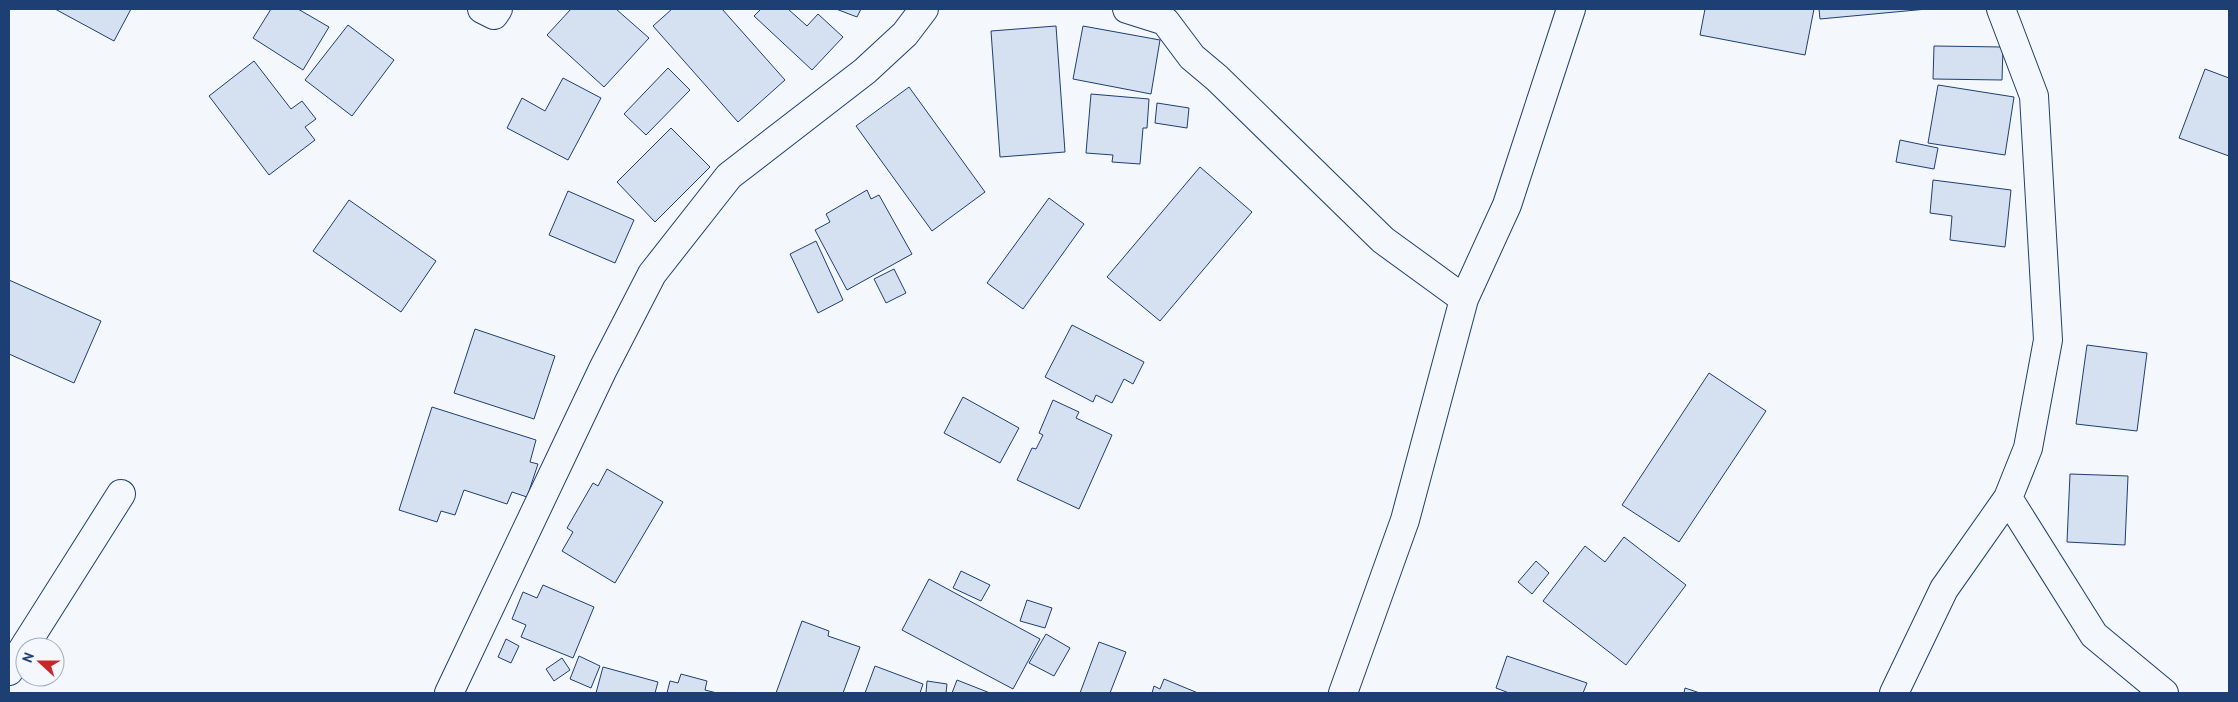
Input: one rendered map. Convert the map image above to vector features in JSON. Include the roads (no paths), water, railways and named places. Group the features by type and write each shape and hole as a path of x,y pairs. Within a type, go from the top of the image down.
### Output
{"street":[{"path":"482,9 494,15 498,9"},
{"path":"449,693 603,369 652,274 729,176 865,71 904,34 924,9"},
{"path":"1127,9 1165,20 1192,57 1217,78 1383,240 1464,299"},
{"path":"1343,693 1405,520 1464,299 1506,205 1571,9"},
{"path":"1894,693 1944,589 2008,498 2028,448 2048,340 2034,96 2001,9"},
{"path":"9,671 121,494"},
{"path":"2008,498 2094,634 2164,693"}]}
